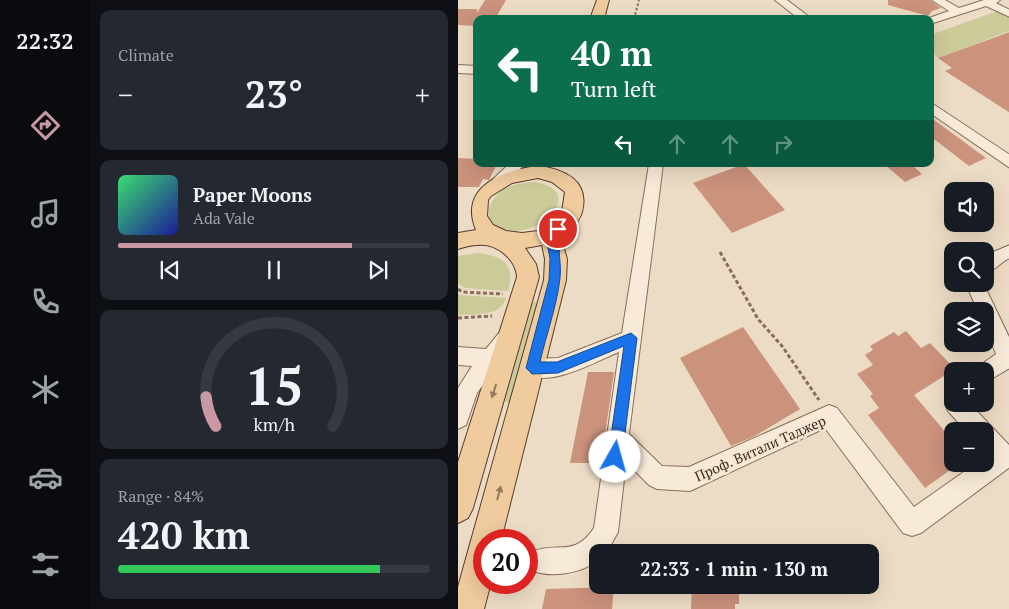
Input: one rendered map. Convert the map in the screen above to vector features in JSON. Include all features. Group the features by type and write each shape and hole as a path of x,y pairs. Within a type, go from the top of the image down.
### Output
{"main road":[{"path":"598,15 603,0"},
{"path":"458,211 518,169 545,173 561,172 574,192 575,200 570,214 552,242 556,259 554,280 489,529"},
{"path":"458,508 503,322 527,284 528,270 521,256 492,240 476,228 472,214 474,206 492,187"},
{"path":"458,241 479,237 515,242 536,238 564,221"},
{"path":"468,609 473,590"}],"street":[{"path":"780,0 801,15"},
{"path":"937,0 958,12"},
{"path":"934,20 991,1 1010,14"},
{"path":"459,69 473,70"},
{"path":"934,109 1010,163"},
{"path":"540,561 578,559 596,547 606,532 617,438 656,167"},
{"path":"994,258 1010,251"},
{"path":"980,292 1008,357 994,367"},
{"path":"458,418 468,389 491,358 503,322"},
{"path":"532,368 558,367 631,338"},
{"path":"458,356 491,358"},
{"path":"964,412 973,422"},
{"name":"Проф. Витали Таджер","path":"617,438 656,476 690,479 829,415 912,524 983,472"},
{"name":"Проф. Витали Таджер","path":"994,446 1004,457 994,464"}],"path":[{"path":"635,15 639,0"},
{"path":"720,252 758,319 782,346 829,415"},
{"path":"458,289 462,292 511,294"},
{"path":"458,318 503,322"}],"green space":[{"path":"998,11 1009,17 1009,31 939,58 934,54 934,34"},
{"path":"535,182 551,187 558,195 558,204 543,222 517,231 503,229 491,221 489,210 494,198 499,193 512,186"},
{"path":"478,253 501,259 509,268 510,282 508,291 465,288 458,284 458,256"},
{"path":"458,294 506,298 499,309 486,313 458,315"},
{"path":"532,302 540,302 511,402 508,403 504,400"}],"building":[{"path":"485,0 506,0 497,15 473,15 473,26 458,25 458,9 477,9 477,13"},
{"path":"888,0 930,0 941,8 932,11 929,15 924,15 888,5"},
{"path":"1010,32 1010,113 945,71 952,68 938,58"},
{"path":"934,120 986,158 969,166 934,139"},
{"path":"458,158 473,159 473,167 496,167 489,180 483,179 479,187 458,187"},
{"path":"736,167 747,167 785,210 732,233 693,183"},
{"path":"888,167 914,167 922,174 905,182"},
{"path":"743,327 800,409 753,437 731,446 680,358"},
{"path":"906,331 921,348 930,343 948,362 944,362 944,376 914,395 944,430 944,472 947,472 925,488 868,415 879,408 870,396 873,394 857,374 873,365 865,355 873,350 870,346 894,332 898,336"},
{"path":"588,372 614,372 601,463 570,463"},
{"path":"589,588 589,594 613,594 612,609 542,609 546,589"},
{"path":"692,594 739,594 739,604 735,604 735,609 691,609"}],"route":[{"path":"558,229 552,242 556,259 554,280 532,368 558,367 631,338 615,457"}]}
